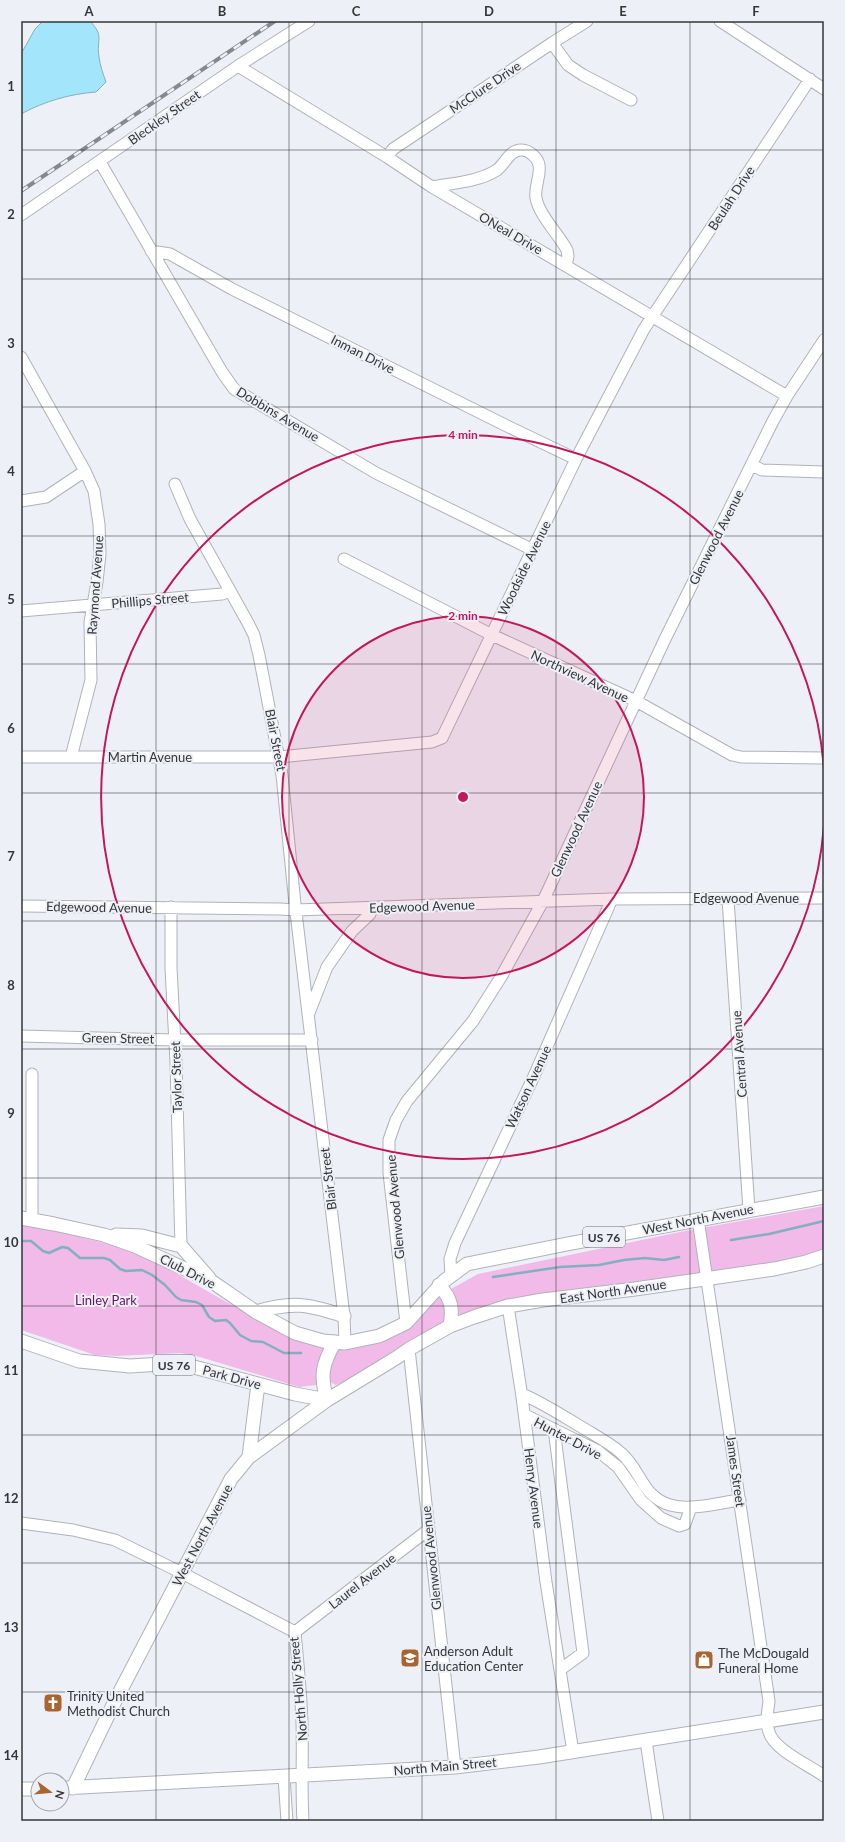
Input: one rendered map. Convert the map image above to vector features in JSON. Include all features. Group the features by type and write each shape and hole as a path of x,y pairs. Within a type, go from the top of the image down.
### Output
{"main road":[{"name":"West North Avenue","path":"406,1323 439,1285 467,1264 824,1197"},
{"name":"Club Drive","path":"26,1219 104,1235 158,1256 211,1281 256,1312 295,1333 323,1341 340,1342"},
{"path":"104,1235 142,1236 181,1246 211,1281"},
{"name":"East North Avenue","path":"408,1349 450,1326 508,1306 774,1269 806,1262 824,1256"},
{"path":"439,1285 446,1293 451,1303 452,1313 450,1326"},
{"path":"256,1312 277,1306 298,1304 321,1308 344,1316"},
{"name":"US 76","path":"340,1342 379,1336 406,1323"},
{"name":"Park Drive","path":"21,1341 79,1361 130,1366 162,1364 190,1366 295,1394 326,1400"},
{"path":"326,1400 322,1382 323,1368 327,1355 340,1342"},
{"name":"West North Avenue","path":"70,1784 231,1479 249,1457 326,1400 396,1358 408,1349"},
{"path":"249,1457 258,1384"},
{"name":"North Main Street","path":"70,1788 455,1767 525,1760 824,1712"}],"street":[{"name":"Bleckley Street","path":"21,215 238,66 308,21"},
{"name":"McClure Drive","path":"387,157 393,149 552,42 587,21"},
{"path":"720,21 824,89"},
{"path":"552,42 568,65 584,76 631,100"},
{"name":"ONeal Drive","path":"238,66 387,157 432,187 787,396"},
{"name":"Beulah Drive","path":"652,317 810,79"},
{"path":"432,187 486,176 498,169 514,152 522,150 530,152 536,157 539,165 535,189 537,204 567,250 568,256 566,265"},
{"name":"Dobbins Avenue","path":"100,162 222,372 234,389 376,473 533,550"},
{"name":"Inman Drive","path":"151,251 170,254 232,289 576,459"},
{"name":"Woodside Avenue","path":"279,757 432,742 442,738 576,459 644,329 652,317"},
{"name":"Glenwood Avenue","path":"406,1323 389,1173 389,1140 396,1120 407,1101 473,1021 501,976 543,901 700,568 787,396 824,340"},
{"name":"Raymond Avenue","path":"21,358 85,471 94,491 99,524 100,554 90,622 90,680 71,757"},
{"path":"752,466 762,470 824,472"},
{"path":"21,501 46,497 85,471"},
{"name":"Blair Street","path":"174,484 190,519 254,635 279,757 344,1316 340,1342"},
{"name":"Northview Avenue","path":"344,559 492,635 636,701 732,755 741,757 824,758"},
{"name":"Phillips Street","path":"21,611 222,594 230,591"},
{"name":"Martin Avenue","path":"21,757 279,757"},
{"name":"Edgewood Avenue","path":"21,906 296,910 612,899 824,898"},
{"name":"Watson Avenue","path":"451,1276 450,1259 455,1244 534,1076 612,899"},
{"name":"Central Avenue","path":"728,899 749,1210"},
{"name":"Taylor Street","path":"171,907 171,968 175,1040 181,1246"},
{"path":"308,1015 328,967 352,931 370,914 372,908"},
{"name":"Green Street","path":"21,1036 175,1040 312,1040"},
{"path":"26,1219 32,1074"},
{"name":"James Street","path":"698,1220 740,1500 768,1701 767,1722"},
{"name":"Henry Avenue","path":"508,1306 525,1415 546,1582 561,1669 572,1752"},
{"name":"Glenwood Avenue","path":"408,1349 455,1767"},
{"name":"Hunter Drive","path":"522,1394 572,1422 622,1454 632,1464 646,1490 670,1505 691,1507 740,1500"},
{"name":"Hunter Drive","path":"525,1415 598,1451 618,1467 641,1500 661,1518 679,1526 685,1524 691,1507"},
{"name":"Henry Avenue","path":"554,1429 583,1653 561,1669"},
{"name":"North Holly Street","path":"21,1523 73,1530 115,1540 295,1632 302,1723 303,1776 301,1794 303,1821"},
{"name":"Laurel Avenue","path":"295,1632 428,1530"},
{"path":"767,1722 772,1739 779,1746 824,1776"},
{"path":"646,1741 658,1821"},
{"path":"284,1777 287,1821"}],"green space":[{"path":"824,1206 824,1251 803,1259 693,1276 522,1297 461,1318 451,1289 478,1274 685,1231"},
{"name":"Linley Park","path":"21,1224 137,1251 283,1334 327,1349 317,1385 299,1387 200,1357 181,1353 116,1356 95,1355 21,1330"},
{"path":"440,1294 445,1301 446,1323 405,1343 347,1381 335,1385 328,1380 333,1356 339,1348 384,1340"}],"water":[{"path":"43,21 90,21 95,26 99,35 99,60 106,82 96,92 77,94 58,99 39,105 21,114 21,54 35,29"}],"waterway":[{"path":"731,1240 769,1234 824,1221"},
{"path":"21,1241 31,1241 43,1251 49,1253 62,1247 68,1248 80,1258 104,1258 110,1260 120,1269 126,1271 142,1270 152,1275 165,1285 176,1297 181,1300 196,1302 202,1305 209,1317 215,1321 226,1320 240,1335 251,1341 263,1342 284,1353 301,1353"},
{"path":"493,1277 560,1267 599,1265 624,1260 645,1258 664,1260 679,1257"}],"railway":[{"path":"21,191 275,21"}],"place":[{"name":"Anderson Adult Education Center","path":"410,1658"},
{"name":"The McDougald Funeral Home","path":"704,1660"},
{"name":"Trinity United Methodist Church","path":"53,1703"}]}
